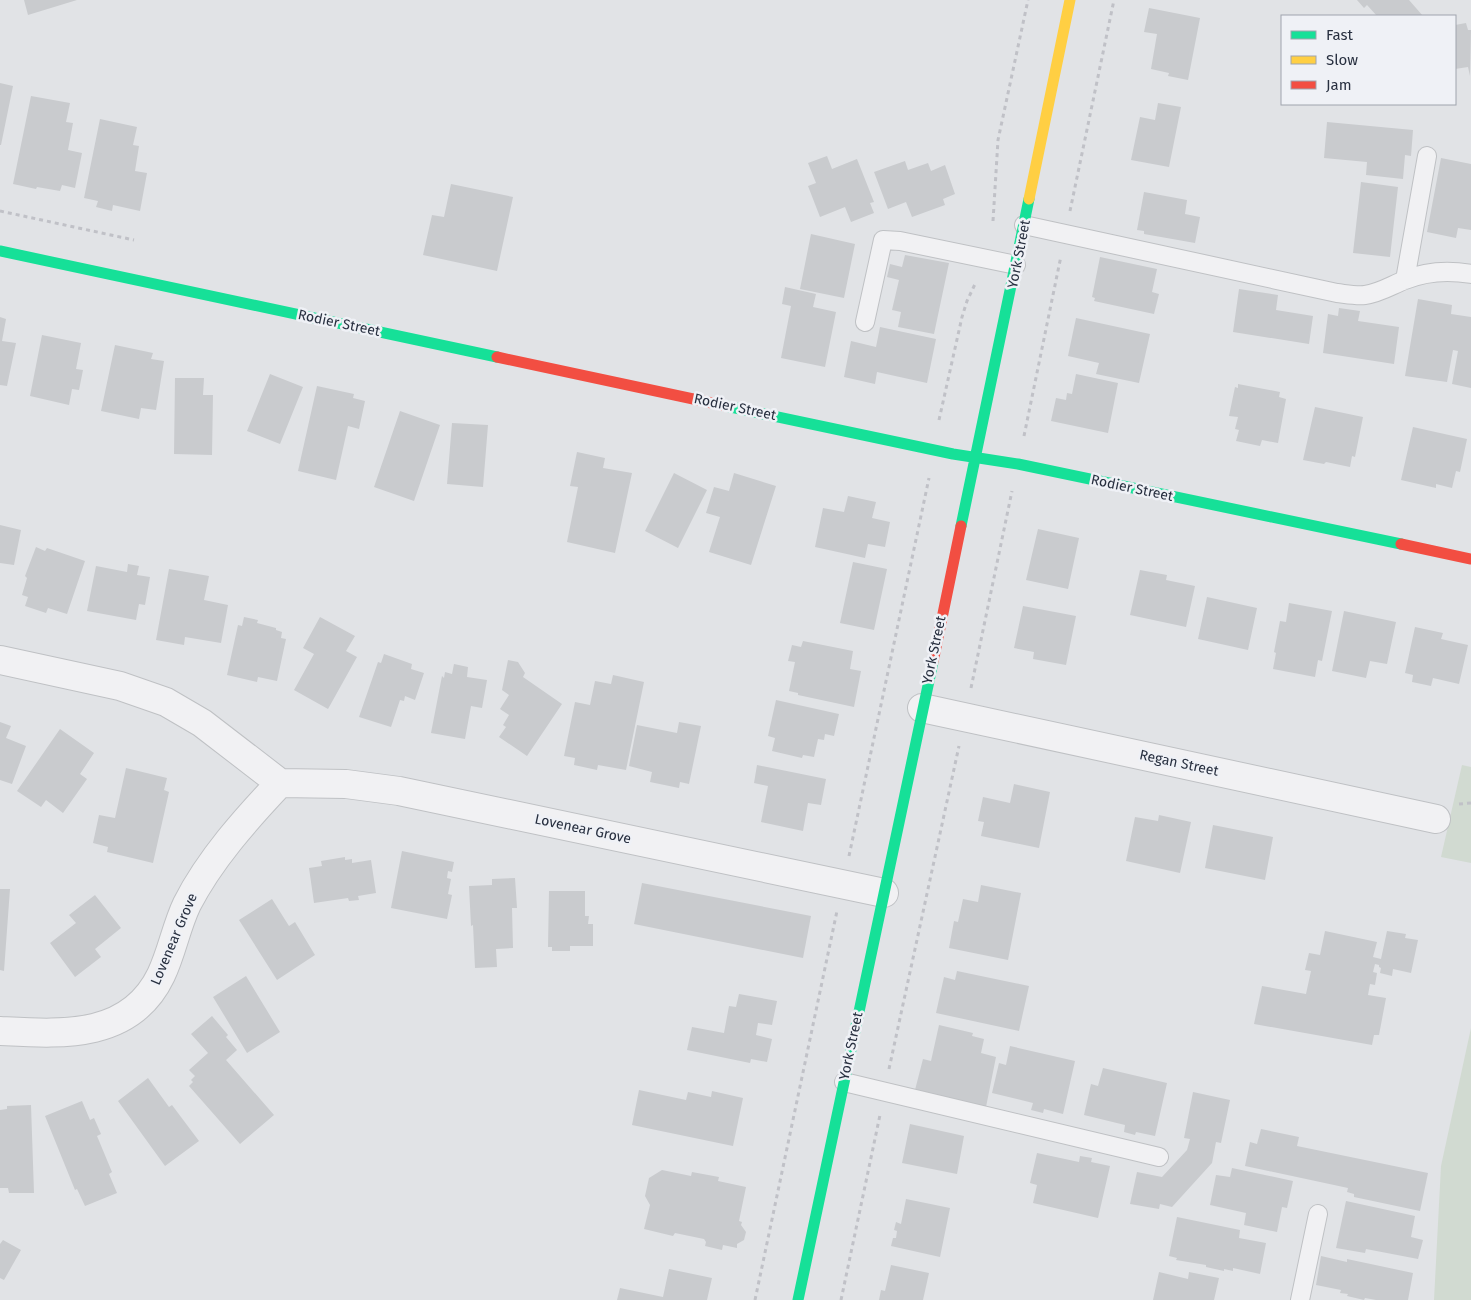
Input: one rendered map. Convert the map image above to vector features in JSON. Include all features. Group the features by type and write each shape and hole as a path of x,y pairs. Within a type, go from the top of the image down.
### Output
{"street":[{"name":"York Street","path":"798,1300 976,458 1070,0"},
{"name":"Rodier Street","path":"0,251 933,449 1018,464 1471,559"},
{"path":"0,660 120,686 166,702 202,723 280,783"},
{"name":"Regan Street","path":"922,708 1436,819"},
{"name":"Lovenear Grove","path":"0,1031 52,1034 94,1029 118,1019 138,1005 147,996 160,976 181,917 195,889 238,829 280,783 346,784 399,791 884,893"}],"lane":[{"path":"1405,280 1427,156"},
{"path":"1024,225 1337,293 1364,295 1386,289 1429,272 1471,274"},
{"path":"865,322 883,240 900,241 1016,266"},
{"path":"844,1082 1159,1157"},
{"path":"1300,1300 1318,1214"}],"path":[{"path":"755,1300 962,317 985,259 992,224 998,140 1028,0"},
{"path":"0,211 134,240"},
{"path":"841,1300 1018,464"}],"shaded area":[{"path":"1462,765 1471,767 1471,863 1441,857"},
{"path":"1471,1028 1471,1300 1434,1300 1441,1166"}],"building":[{"path":"24,0 77,0 28,15"},
{"path":"1357,0 1409,0 1422,15 1376,15 1367,5 1364,8"},
{"path":"1149,8 1200,18 1188,80 1168,76 1169,73 1151,69 1157,34 1144,32"},
{"path":"1466,23 1468,30 1471,30 1470,76 1468,67 1456,69 1456,25"},
{"path":"0,83 13,86 1,145 0,145"},
{"path":"31,96 70,103 66,122 73,123 68,150 82,153 75,188 62,185 60,191 37,187 36,189 13,184"},
{"path":"1158,103 1181,107 1169,167 1131,160 1140,117 1155,120"},
{"path":"100,119 137,127 133,145 139,146 135,171 147,173 140,211 113,205 112,211 96,207 98,201 84,198"},
{"path":"1327,122 1413,130 1411,156 1405,155 1403,179 1366,175 1367,162 1324,158"},
{"path":"827,156 832,169 857,159 874,202 870,203 874,213 851,222 845,207 820,217 808,186 816,183 808,163"},
{"path":"1441,158 1471,164 1471,230 1458,228 1456,238 1427,232"},
{"path":"905,161 908,170 928,163 931,171 945,165 955,194 943,199 945,205 912,217 906,202 888,209 874,172"},
{"path":"1361,182 1398,187 1390,257 1353,253"},
{"path":"451,184 513,197 497,271 423,255 432,215 444,217"},
{"path":"1144,192 1187,200 1185,214 1200,217 1195,243 1144,234 1144,231 1137,230"},
{"path":"811,234 855,244 844,298 800,289"},
{"path":"905,255 949,263 934,334 898,327 901,312 892,310 899,280 887,277 890,264 902,267"},
{"path":"1100,257 1157,269 1152,292 1159,294 1154,314 1094,301 1095,298 1092,297"},
{"path":"785,287 816,294 813,307 836,312 825,367 781,358 791,306 782,304"},
{"path":"1239,289 1278,295 1276,310 1313,316 1309,344 1233,332"},
{"path":"1418,299 1452,305 1451,314 1471,317 1471,388 1452,384 1458,351 1453,350 1447,382 1405,376"},
{"path":"1339,308 1360,311 1358,321 1399,327 1394,364 1323,353 1328,314 1338,316"},
{"path":"0,317 6,319 2,341 16,343 7,386 0,385"},
{"path":"1076,318 1150,334 1139,383 1096,374 1099,363 1068,356"},
{"path":"880,327 936,339 927,383 877,372 875,384 844,377 851,341 876,347"},
{"path":"42,335 81,343 76,369 83,370 79,390 72,389 69,405 30,396"},
{"path":"115,345 153,353 151,359 164,361 156,410 141,408 139,419 101,411"},
{"path":"270,374 303,387 280,444 247,431"},
{"path":"1076,374 1118,383 1108,433 1051,421 1056,398 1066,400 1067,393 1072,394"},
{"path":"175,378 204,378 203,395 213,395 212,455 174,454"},
{"path":"1238,384 1280,392 1279,397 1286,399 1278,443 1262,440 1260,446 1236,441 1239,430 1235,429 1238,417 1229,416 1235,387 1238,388"},
{"path":"317,386 354,394 353,398 365,401 359,429 348,426 336,480 298,471"},
{"path":"1315,407 1363,417 1355,457 1352,456 1350,467 1303,460"},
{"path":"400,411 440,425 414,501 374,487"},
{"path":"452,423 488,425 483,487 447,484"},
{"path":"1413,427 1467,439 1460,472 1456,471 1452,488 1436,484 1436,488 1401,480"},
{"path":"577,452 605,458 603,468 632,473 615,553 567,542 578,487 570,486"},
{"path":"674,473 707,490 678,548 645,531"},
{"path":"734,473 776,486 751,565 709,552 720,517 706,513 714,487 729,491"},
{"path":"848,496 876,502 872,518 890,522 885,547 868,544 865,558 815,547 823,508 844,512"},
{"path":"0,525 21,530 14,565 0,563"},
{"path":"1038,529 1079,538 1068,589 1026,580"},
{"path":"36,547 45,551 47,548 85,561 67,614 48,608 46,613 25,606 28,597 22,595 27,578 25,576"},
{"path":"853,562 887,569 874,630 840,623"},
{"path":"128,564 139,566 137,575 150,577 145,605 139,604 136,620 87,611 96,566 127,572"},
{"path":"169,569 209,576 204,600 228,605 221,643 185,637 184,645 156,640"},
{"path":"1140,570 1167,575 1166,580 1195,586 1186,627 1130,615"},
{"path":"1207,597 1257,608 1248,650 1198,639"},
{"path":"1289,603 1332,611 1322,661 1318,660 1315,677 1273,669 1280,621 1286,622"},
{"path":"1023,606 1076,616 1066,665 1033,659 1034,652 1014,648"},
{"path":"1344,611 1396,622 1387,664 1370,661 1366,678 1332,671"},
{"path":"244,617 258,620 257,623 276,628 276,630 282,632 281,638 286,639 277,681 258,677 257,682 227,675 238,625 242,626"},
{"path":"320,617 355,636 346,651 357,657 328,709 294,690 314,654 303,648"},
{"path":"1415,627 1443,633 1441,639 1468,645 1459,684 1433,678 1431,686 1412,682 1413,675 1405,673"},
{"path":"803,641 853,651 850,669 861,671 854,707 798,695 798,693 789,691 795,662 788,661 792,645 801,647"},
{"path":"384,654 412,664 411,669 424,673 415,700 405,696 404,701 400,700 391,727 359,717 378,662 381,663"},
{"path":"508,660 518,662 525,673 523,677 562,704 527,756 499,737 506,727 503,725 509,715 500,709 509,695 502,690"},
{"path":"454,664 468,667 467,677 487,680 482,708 471,706 465,739 431,733 442,676 444,678 445,672 452,674"},
{"path":"613,675 644,682 626,770 598,765 597,770 574,765 575,758 564,756 575,702 590,705 595,681 611,684"},
{"path":"776,700 839,714 834,736 825,734 824,740 818,739 814,757 803,755 802,758 772,751 775,738 768,736"},
{"path":"0,722 11,726 6,738 26,746 12,784 0,780"},
{"path":"679,722 701,726 689,784 680,782 679,788 650,782 652,772 629,766 637,725 677,733"},
{"path":"60,729 94,753 80,774 87,779 63,813 46,800 41,807 17,791"},
{"path":"757,765 826,779 821,805 808,803 803,831 761,822 768,786 754,783"},
{"path":"126,768 167,778 164,790 169,792 153,863 107,852 108,847 93,843 99,815 115,818"},
{"path":"1014,784 1050,792 1039,848 981,836 984,822 978,821 983,797 1010,803"},
{"path":"1159,815 1191,822 1180,873 1126,861 1135,817 1158,821"},
{"path":"1213,825 1273,837 1265,880 1205,868"},
{"path":"402,851 454,862 452,872 448,871 447,878 451,879 448,894 452,895 447,919 391,908"},
{"path":"345,857 345,860 352,859 352,863 371,860 376,893 358,896 359,900 349,901 348,898 314,903 309,868 322,866 321,861"},
{"path":"515,878 517,908 512,908 513,948 496,949 497,967 475,968 469,886 492,885 492,879"},
{"path":"642,883 811,916 803,958 634,924"},
{"path":"981,885 1021,893 1008,960 949,948 954,921 958,922 963,899 978,902"},
{"path":"0,889 10,889 4,971 0,970"},
{"path":"549,891 585,891 585,916 589,916 588,924 593,924 593,946 570,946 570,951 552,951 552,947 548,947"},
{"path":"95,895 121,928 95,949 101,957 75,977 50,943 76,923 69,915"},
{"path":"272,899 289,926 295,922 315,955 277,980 239,920"},
{"path":"1325,931 1377,942 1373,957 1381,959 1387,931 1406,934 1405,938 1418,940 1411,973 1393,969 1392,976 1380,973 1381,968 1375,964 1373,972 1377,973 1375,985 1370,984 1368,995 1386,998 1379,1035 1374,1035 1372,1045 1254,1024 1262,986 1306,994 1311,971 1305,970 1309,953 1320,955"},
{"path":"957,971 1029,986 1019,1031 936,1013 944,977 955,980"},
{"path":"246,976 280,1032 247,1053 213,997"},
{"path":"739,994 777,1001 772,1025 758,1023 756,1035 772,1039 767,1062 751,1059 750,1063 687,1050 692,1027 724,1033 729,1006 736,1007"},
{"path":"212,1016 228,1035 226,1037 237,1050 226,1060 274,1115 240,1144 189,1086 195,1076 189,1070 208,1053 191,1034"},
{"path":"939,1025 973,1033 972,1036 984,1039 981,1053 996,1057 986,1107 915,1090 923,1059 931,1061"},
{"path":"1010,1046 1075,1061 1063,1114 1044,1109 1043,1113 1031,1110 1033,1103 992,1093 999,1063 1006,1065"},
{"path":"1103,1068 1167,1083 1155,1136 1136,1132 1135,1135 1124,1132 1125,1125 1084,1115 1091,1084 1098,1086"},
{"path":"148,1078 169,1107 172,1105 199,1141 165,1166 118,1101"},
{"path":"639,1090 686,1100 688,1092 711,1097 712,1091 743,1098 733,1146 632,1125"},
{"path":"1193,1092 1230,1100 1221,1143 1216,1142 1212,1163 1172,1207 1160,1204 1159,1209 1130,1204 1137,1172 1162,1177 1187,1150 1190,1139 1184,1138"},
{"path":"82,1101 90,1120 94,1118 101,1134 97,1136 112,1172 109,1174 117,1193 85,1206 77,1189 75,1190 45,1116"},
{"path":"31,1105 34,1193 9,1193 8,1188 0,1188 0,1110 7,1109 7,1106"},
{"path":"910,1124 964,1136 957,1174 902,1163"},
{"path":"1261,1129 1299,1137 1297,1146 1428,1173 1420,1211 1354,1197 1354,1194 1347,1192 1348,1188 1245,1166 1250,1142 1257,1144"},
{"path":"1037,1153 1079,1162 1080,1156 1092,1158 1091,1162 1110,1166 1098,1218 1033,1203 1037,1185 1030,1183"},
{"path":"1232,1168 1293,1181 1287,1208 1282,1207 1277,1232 1244,1225 1246,1213 1210,1205 1216,1175 1230,1177"},
{"path":"662,1170 691,1176 692,1172 719,1177 718,1181 746,1187 739,1221 742,1222 741,1225 746,1232 744,1240 737,1244 737,1248 723,1245 722,1250 705,1246 706,1242 704,1239 675,1233 673,1236 644,1229 650,1205 645,1196 649,1178"},
{"path":"906,1199 950,1208 940,1257 891,1246 893,1238 896,1238 897,1231 894,1230 896,1222 901,1224"},
{"path":"1346,1201 1415,1216 1411,1237 1423,1240 1418,1259 1366,1249 1365,1253 1336,1248"},
{"path":"1177,1217 1240,1230 1239,1238 1266,1243 1260,1274 1233,1268 1233,1271 1224,1269 1224,1271 1206,1267 1206,1265 1176,1260 1177,1258 1169,1256"},
{"path":"3,1240 21,1250 4,1280 0,1278 0,1244"},
{"path":"1321,1256 1347,1262 1347,1259 1413,1273 1408,1300 1365,1298 1364,1300 1340,1293 1341,1290 1316,1285"},
{"path":"891,1265 929,1273 923,1300 879,1300 881,1290 885,1291"},
{"path":"669,1269 712,1278 707,1300 617,1300 620,1288 663,1297"},
{"path":"1159,1272 1188,1279 1189,1272 1219,1278 1214,1300 1153,1300"}],"traffic: fast":[{"path":"961,526 1029,199"},
{"path":"0,251 497,357"},
{"path":"726,406 953,454 1018,464 1401,544"},
{"path":"798,1300 933,662"}],"traffic: slow":[{"path":"1029,199 1070,0"}],"traffic: jam":[{"path":"497,357 726,406"},
{"path":"933,662 961,526"},
{"path":"1401,544 1471,559"}]}
